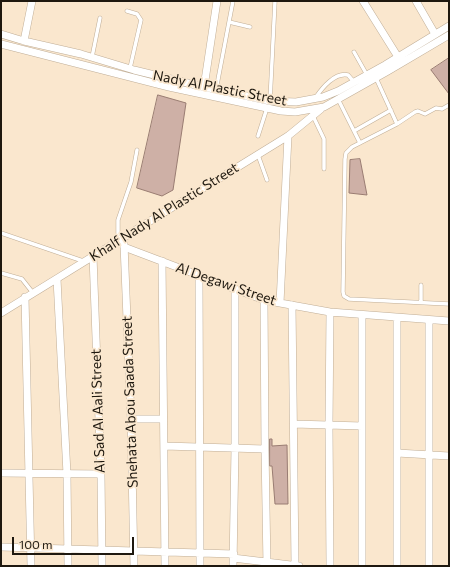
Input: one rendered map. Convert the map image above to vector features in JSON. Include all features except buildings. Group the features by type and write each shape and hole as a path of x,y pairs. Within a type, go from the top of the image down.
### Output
{"street":[{"path":"24,41 32,1"},
{"path":"204,88 217,1"},
{"path":"363,1 398,57"},
{"path":"416,1 435,34"},
{"name":"Nady Al Plastic Street","path":"1,34 204,88 270,100 296,102 315,99 338,90 367,75 449,26"},
{"name":"Nady Al Plastic Street","path":"1,44 169,88 281,111 295,112 324,107 449,36"},
{"name":"Khalf Nady Al Plastic Street","path":"1,313 288,136 324,107"},
{"path":"280,303 288,136"},
{"name":"Shehata Abou Saada Street","path":"120,240 124,247 131,419 134,566"},
{"name":"Al Degawi Street","path":"124,247 264,300 330,312 362,316 449,321"},
{"name":"Al Sad Al Aali Street","path":"93,256 102,566"},
{"path":"162,261 165,566"},
{"path":"198,276 200,566"},
{"path":"57,279 66,474 68,566"},
{"path":"233,559 235,289"},
{"path":"25,297 31,566"},
{"path":"264,300 267,564"},
{"path":"1,547 199,553 267,564 297,566 292,305"},
{"path":"330,312 330,566"},
{"path":"362,316 362,566"},
{"path":"397,318 397,566"},
{"path":"429,320 429,566"},
{"path":"131,419 163,419"},
{"path":"294,424 362,426"},
{"path":"164,446 265,449"},
{"path":"397,453 449,456"},
{"path":"1,473 100,474"}],"lane":[{"path":"216,90 233,1"},
{"path":"270,100 275,1"},
{"path":"127,12 137,14 141,20 130,68"},
{"path":"92,57 100,18"},
{"path":"229,22 250,27"},
{"path":"354,52 367,75"},
{"path":"315,99 325,84 342,75 348,75 354,82"},
{"path":"376,78 397,124"},
{"path":"338,99 360,143"},
{"path":"449,105 442,109 436,108 425,114 417,112 350,148 346,153 343,294 349,299 449,304"},
{"path":"258,136 267,108"},
{"path":"354,131 391,110"},
{"path":"313,116 324,139 324,168"},
{"path":"120,240 118,220 131,182 137,150"},
{"path":"258,154 267,180"},
{"path":"1,233 84,261"},
{"path":"1,273 22,279 33,293"},
{"path":"421,285 421,302"}]}
